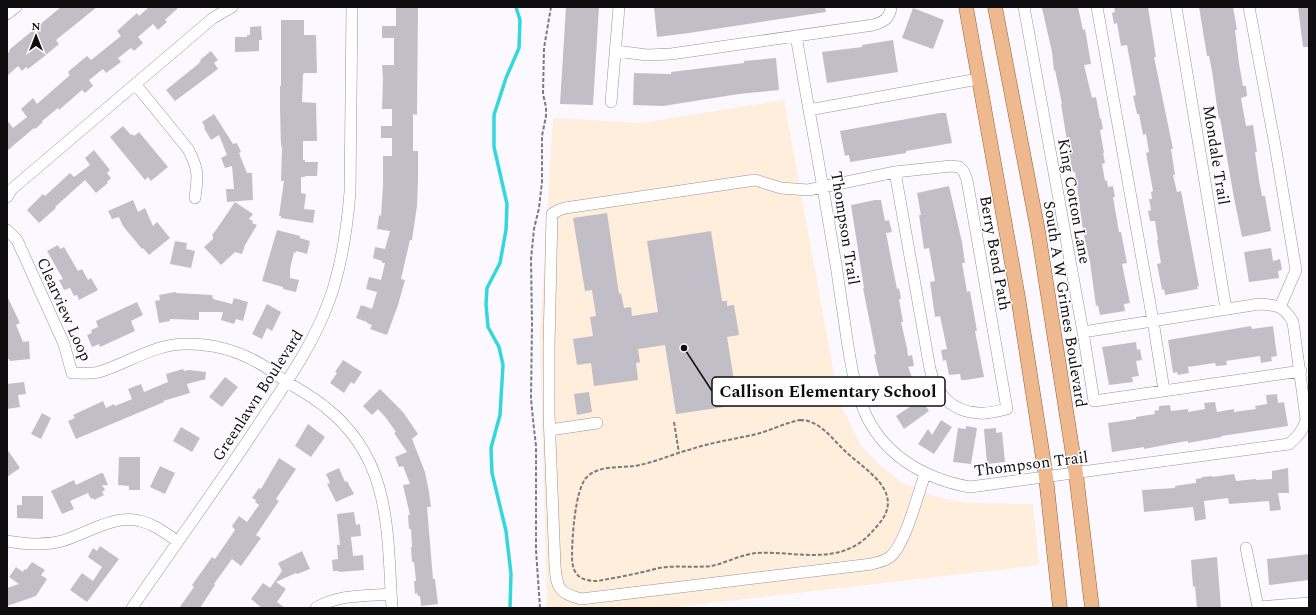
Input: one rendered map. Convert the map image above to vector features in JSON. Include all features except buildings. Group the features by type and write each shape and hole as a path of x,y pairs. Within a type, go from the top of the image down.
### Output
{"main road":[{"path":"966,7 1018,298 1046,477 1060,608"},
{"name":"South A W Grimes Boulevard","path":"995,7 1038,231 1076,474 1092,608"}],"street":[{"path":"7,14 16,7"},
{"path":"7,197 12,189 213,18 232,7"},
{"name":"Greenlawn Boulevard","path":"132,608 177,541 217,487 302,359 329,302 344,247 348,219 350,192 352,7"},
{"path":"611,102 619,7"},
{"path":"616,51 646,55 671,54 873,25 885,21 890,13 891,7"},
{"name":"King Cotton Lane","path":"1024,7 1083,332 1094,401 1164,390"},
{"path":"1097,7 1164,390 1301,372"},
{"name":"Mondale Trail","path":"1176,7 1226,309"},
{"path":"1083,332 1259,304 1271,304 1280,307 1296,270 1275,145 1249,7"},
{"name":"Thompson Trail","path":"796,36 824,187 853,377 861,403 871,423 891,450 903,461 925,474 953,484 970,487 1076,474 1289,444 1301,432 1306,419 1301,372 1293,322 1288,313 1280,307"},
{"path":"809,110 978,79"},
{"path":"136,85 188,149 194,161 198,175 195,198"},
{"name":"Berry Bend Path","path":"951,166 959,167 964,172 969,188 1007,409 989,413 979,413 959,408 950,403 937,388 933,380 895,172 951,166"},
{"path":"895,172 808,190 781,188 755,180 565,208 552,214 549,345 550,430 556,576 558,586 563,593 581,599 882,561 890,557 901,541 925,474"},
{"name":"Clearview Loop","path":"7,230 17,240 23,253 64,344 72,373 98,372 156,349 172,345 188,344 210,346 237,352 267,368 286,382"},
{"path":"286,382 311,396 340,420 358,443 368,459 382,496 386,516 392,608"},
{"path":"550,430 597,423"},
{"path":"7,541 32,545 60,542 115,521 125,519 139,520 154,525 177,541"},
{"path":"1246,548 1258,607 1309,603"},
{"path":"316,608 322,604 337,599 391,594"}],"path":[{"path":"540,608 536,550 536,446 532,399 531,259 534,229 539,208 542,182 542,136 546,116 546,107 543,94 544,48 551,7"},
{"path":"806,420 820,427 881,483 889,504 883,520 859,543 844,551 829,555 756,553 712,565 658,568 597,581 587,581 580,578 572,565 572,548 577,500 584,480 592,473 605,469 634,466 679,453 712,443 758,433 793,421 806,420"},
{"path":"674,422 679,453"}],"shaded area":[{"path":"784,100 839,402 862,447 882,467 901,482 936,497 966,503 1033,504 1039,565 666,608 547,608 540,333 553,118 642,123"}],"waterway":[{"path":"510,608 511,574 506,531 492,473 491,448 500,415 503,365 499,347 488,327 486,304 487,288 500,263 506,230 507,204 494,147 494,115 506,78 519,48 520,20 516,7"}],"place":[{"name":"Callison Elementary School","path":"684,348"}]}
